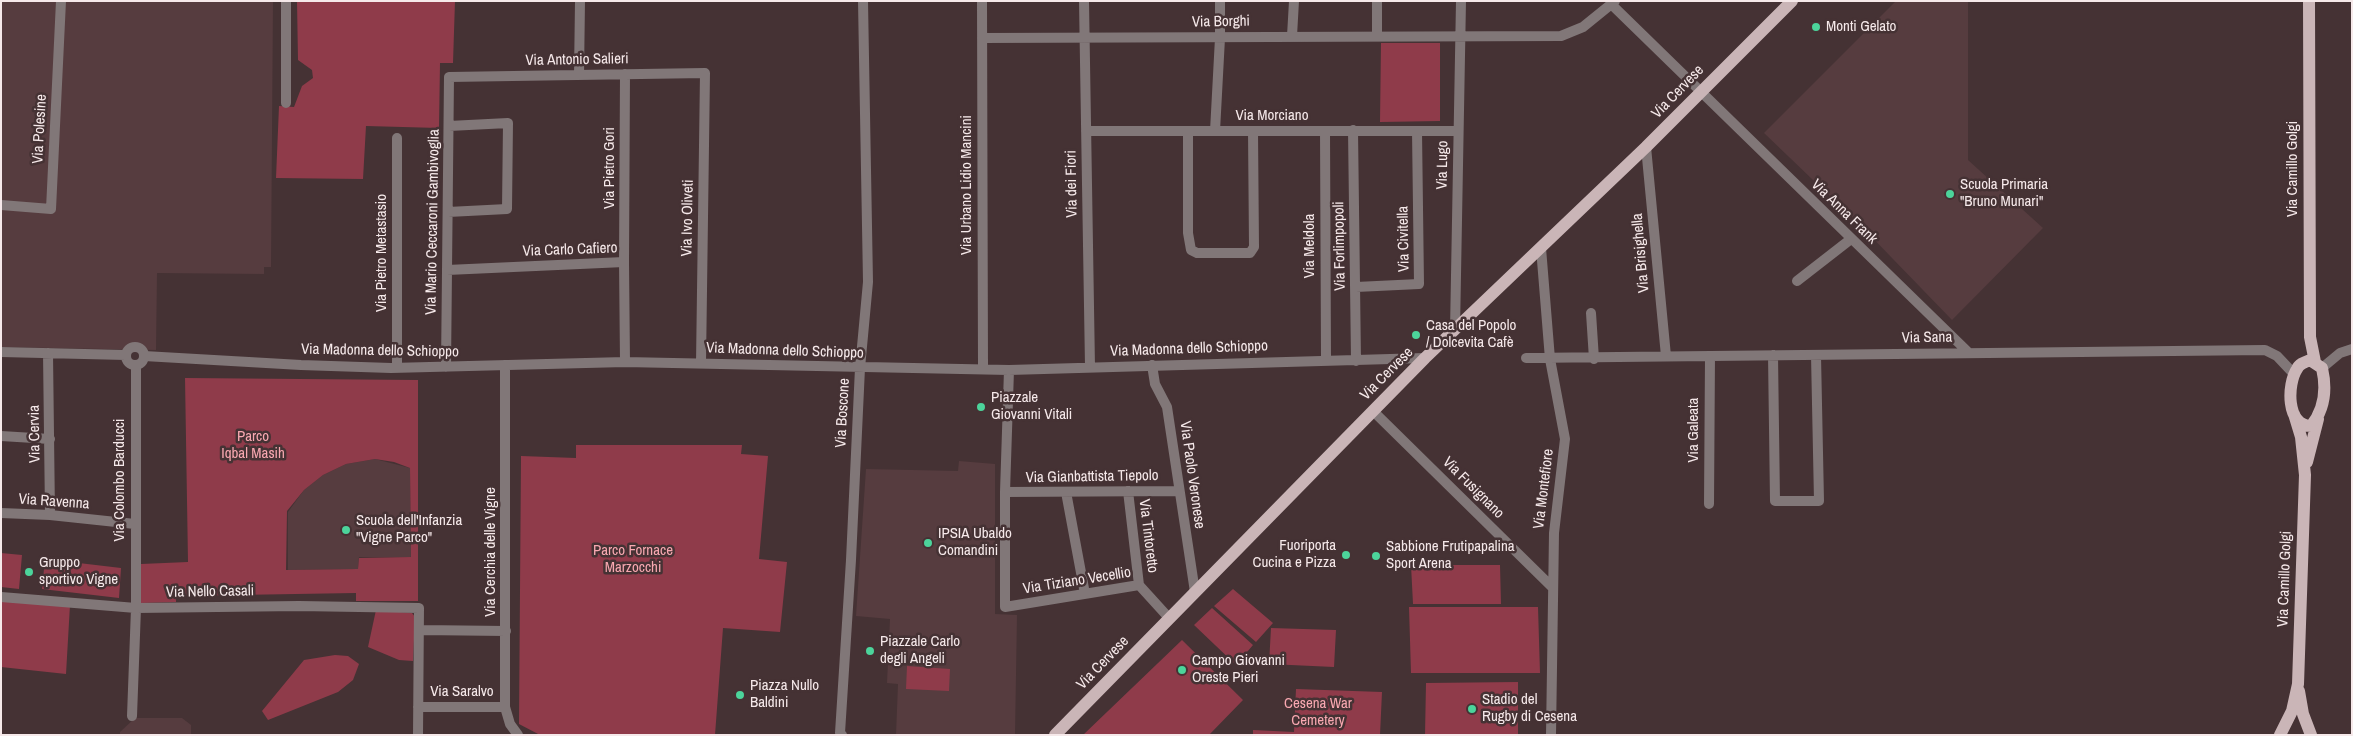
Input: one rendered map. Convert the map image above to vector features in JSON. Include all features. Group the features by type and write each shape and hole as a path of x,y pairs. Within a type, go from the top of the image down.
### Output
{"main road":[{"name":"Via Cervese","path":"1056,735 1425,358 1646,147 1792,1"},
{"name":"Via Camillo Golgi","path":"2305,474 2325,389 2310,337 2309,1"},
{"name":"Via Camillo Golgi","path":"2280,735 2292,711 2298,684 2305,474 2301,438 2294,414 2291,387 2310,337"},
{"path":"2298,369 2310,360 2318,365"},
{"path":"2294,414 2298,422 2305,426 2310,426 2319,417"},
{"name":"Via Camillo Golgi","path":"2298,684 2303,714 2310,735"}],"street":[{"name":"Via Polesine","path":"1,205 51,209 61,1"},
{"path":"286,1 286,103"},
{"path":"579,75 580,1"},
{"name":"Via Boscone","path":"840,734 860,368 868,282 863,1"},
{"name":"Via Urbano Lidio Mancini","path":"982,1 983,369"},
{"name":"Via dei Fiori","path":"1084,1 1090,367"},
{"path":"1215,131 1220,1"},
{"path":"1292,36 1294,1"},
{"path":"1377,1 1377,36"},
{"name":"Via Lugo","path":"1455,330 1461,1"},
{"name":"Via Borghi","path":"982,38 1561,36 1582,27 1613,3"},
{"name":"Via Anna Frank","path":"1613,3 1700,92 1968,352"},
{"name":"Via Antonio Salieri","path":"449,77 705,72"},
{"name":"Via Ivo Oliveti","path":"701,363 705,72"},
{"name":"Via Pietro Gori","path":"624,262 625,74"},
{"name":"Via Mario Ceccaroni Gambivoglia","path":"446,367 449,77"},
{"path":"448,212 507,209 508,123 449,126"},
{"name":"Via Forlimpopoli","path":"1353,130 1356,361"},
{"name":"Via Morciano","path":"1086,131 1458,131"},
{"path":"1188,131 1188,233 1191,250 1197,253 1242,254 1250,253 1254,247 1253,131"},
{"name":"Via Meldola","path":"1325,131 1326,360"},
{"name":"Via Civitella","path":"1356,287 1420,284 1417,131"},
{"name":"Via Pietro Metastasio","path":"397,138 397,367"},
{"name":"Via Brisighella","path":"1646,147 1666,356"},
{"path":"1797,281 1851,239"},
{"name":"Via Montefiore","path":"1541,248 1550,360 1565,439 1554,534 1551,735"},
{"name":"Via Carlo Cafiero","path":"447,270 624,262 625,362"},
{"path":"1591,313 1594,359"},
{"path":"136,346 141,349 144,356 141,362 136,365 130,363 126,355 128,350 136,346"},
{"path":"2318,365 2352,348"},
{"name":"Via Sana","path":"1526,358 1550,360 1666,356 2265,350 2298,369"},
{"path":"1,352 126,355"},
{"name":"Via Cervia","path":"48,353 50,515"},
{"path":"1773,355 1775,501 1819,501 1816,355"},
{"name":"Via Madonna dello Schioppo","path":"144,356 301,365 397,367 625,362 1009,370 1425,358"},
{"name":"Via Galeata","path":"1709,504 1710,356"},
{"name":"Via Colombo Barducci","path":"132,716 136,608 136,365"},
{"name":"Via Paolo Veronese","path":"1152,365 1155,384 1167,407 1195,592"},
{"name":"Via Cerchia delle Vigne","path":"505,366 505,707 510,724 518,735"},
{"path":"1005,492 1009,370"},
{"name":"Via Fusignano","path":"1373,411 1552,586"},
{"path":"1,436 50,439"},
{"name":"Via Tintoretto","path":"1128,491 1139,585"},
{"name":"Via Gianbattista Tiepolo","path":"1005,492 1179,491"},
{"name":"Via Tiziano Vecellio","path":"1005,492 1005,607 1139,585 1169,618"},
{"path":"1066,492 1085,594"},
{"name":"Via Ravenna","path":"1,513 50,515 135,524"},
{"name":"Via Nello Casali","path":"1,597 136,608 285,606 419,608 420,630"},
{"path":"418,735 420,630 506,631"},
{"name":"Via Saralvo","path":"418,707 505,707"}],"shaded area":[{"path":"1,1 273,1 271,267 264,267 264,274 157,273 156,350 1,347"},
{"path":"1896,1 1968,1 1968,160 2043,228 1952,320 1862,227 1764,133"},
{"path":"375,459 410,468 411,557 359,557 358,569 288,570 288,512 304,490 323,475 346,464"},
{"name":"IPSIA Ubaldo Comandini","path":"959,461 995,464 995,614 1017,615 1015,735 896,735 898,684 887,683 890,619 856,616 866,469 958,471"},
{"path":"135,718 182,718 191,725 191,735 120,735 120,732"}],"green space":[{"path":"297,1 455,1 453,63 440,63 439,128 366,126 363,179 276,178 279,106 294,107 302,86 313,78 312,70 298,60"},
{"path":"1381,43 1440,43 1440,121 1380,122"},
{"name":"Parco Iqbal Masih","path":"185,378 418,380 418,601 356,601 356,593 176,596 176,602 141,603 141,564 188,562","holes":["375,459 394,462 410,468 411,557 359,558 358,569 286,570 287,511 304,490 323,475 346,464"]},
{"name":"Parco Fornace Marzocchi","path":"576,445 742,445 741,454 768,456 759,559 787,562 780,632 723,628 715,735 540,735 519,724 521,456 576,458"},
{"path":"1,553 22,555 19,589 1,587"},
{"path":"45,559 121,568 119,598 42,589"},
{"path":"1411,565 1500,565 1501,604 1413,604"},
{"path":"1233,589 1273,623 1256,642 1214,606"},
{"path":"1,599 70,605 66,674 1,667"},
{"path":"1409,607 1538,607 1540,673 1411,673"},
{"path":"1212,608 1253,645 1236,665 1194,625"},
{"path":"376,610 412,613 415,617 413,661 399,660 368,647"},
{"path":"1271,628 1336,630 1334,667 1269,664"},
{"name":"Campo Giovanni Oreste Pieri","path":"1182,640 1243,700 1209,735 1083,735"},
{"path":"335,655 348,656 359,664 353,680 338,692 268,720 262,711 304,660"},
{"path":"907,666 950,669 949,691 906,689"},
{"name":"Stadio del Rugby di Cesena","path":"1518,682 1518,735 1425,735 1426,683"},
{"name":"Cesena War Cemetery","path":"1296,689 1382,692 1380,735 1253,735 1253,730 1294,732"}],"place":[{"name":"Monti Gelato","path":"1816,27"},
{"name":"Scuola Primaria \"Bruno Munari\"","path":"1950,194"},
{"name":"Casa del Popolo / Dolcevita Cafè","path":"1416,335"},
{"name":"Piazzale Giovanni Vitali","path":"981,407"},
{"name":"Scuola dell'Infanzia \"Vigne Parco\"","path":"346,530"},
{"name":"IPSIA Ubaldo Comandini","path":"928,543"},
{"name":"Fuoriporta Cucina e Pizza","path":"1346,555"},
{"name":"Sabbione Frutipapalina Sport Arena","path":"1376,556"},
{"name":"Gruppo sportivo Vigne","path":"29,572"},
{"name":"Piazzale Carlo degli Angeli","path":"870,651"},
{"name":"Campo Giovanni Oreste Pieri","path":"1182,670"},
{"name":"Piazza Nullo Baldini","path":"740,695"},
{"name":"Stadio del Rugby di Cesena","path":"1472,709"}]}
